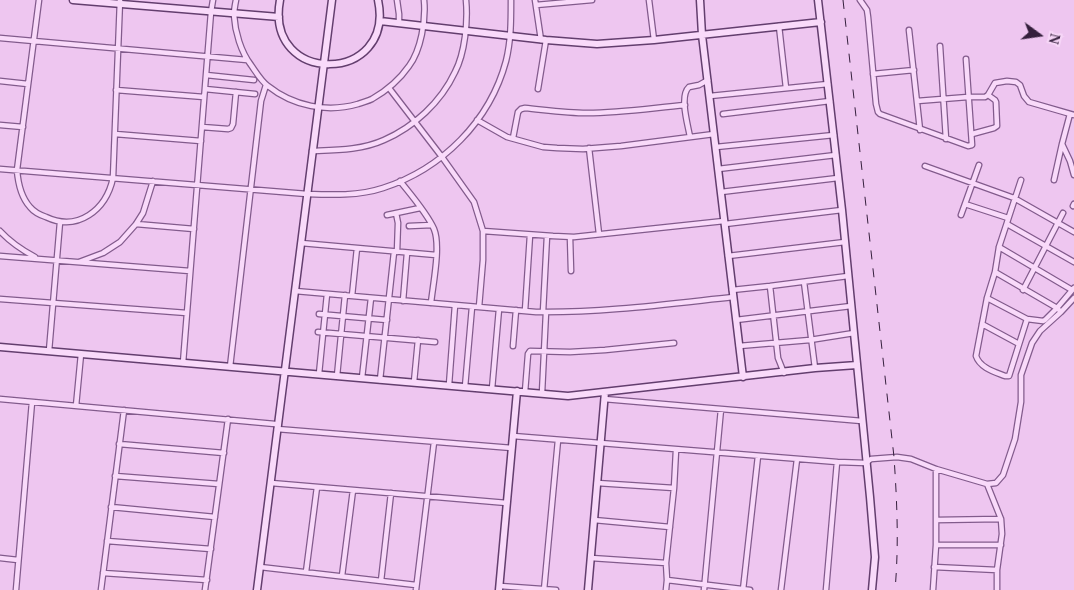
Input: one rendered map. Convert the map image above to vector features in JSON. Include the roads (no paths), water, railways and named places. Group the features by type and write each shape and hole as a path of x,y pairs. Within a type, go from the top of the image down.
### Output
{"street":[{"path":"39,0 17,170 18,181 20,189 30,207 39,214 60,222 70,222 93,213 107,197 113,178 120,2"},
{"path":"74,0 120,2 278,17"},
{"path":"183,363 213,0"},
{"path":"236,0 234,14 236,30 241,45 247,60 266,85 283,97 299,103 333,108 352,106 371,100 389,88 410,66 424,26 424,0"},
{"path":"280,0 278,17 280,29 286,41 300,56 322,65 348,61 364,52 375,36 380,21 378,0"},
{"path":"256,590 330,0"},
{"path":"397,0 399,23"},
{"path":"312,151 362,147 384,140 402,131 420,118 442,94 456,71 463,48 466,0"},
{"path":"0,169 305,194 352,194 382,189 429,166 451,150 471,129 486,107 499,81 506,60 510,36 511,0"},
{"path":"538,89 544,40 536,3 592,0"},
{"path":"648,0 654,40"},
{"path":"700,0 702,34 743,377"},
{"path":"818,0 842,210 875,557 872,590"},
{"path":"860,0 867,10 878,112 885,117 970,146 972,134 966,59"},
{"path":"380,21 544,40 597,44 654,40 821,22"},
{"path":"779,26 786,88"},
{"path":"910,30 920,130"},
{"path":"0,38 247,60"},
{"path":"940,46 946,139"},
{"path":"874,74 914,70"},
{"path":"206,75 254,80"},
{"path":"690,137 684,94 687,88 708,80"},
{"path":"0,81 28,84"},
{"path":"917,101 985,97 995,83 1016,82 1020,85 1024,96 1030,102 1072,115 1062,144 1054,180"},
{"path":"15,83 27,92"},
{"path":"710,96 828,84"},
{"path":"230,367 261,101 266,85"},
{"path":"389,88 474,202 483,231 479,307"},
{"path":"205,89 255,94"},
{"path":"116,90 204,97"},
{"path":"202,127 231,128 236,92"},
{"path":"972,134 997,126 996,102 988,95"},
{"path":"723,114 830,102"},
{"path":"513,138 518,112 525,108 587,113 685,105"},
{"path":"283,371 301,244 316,107"},
{"path":"477,120 507,136 543,147 557,148 621,146 714,134"},
{"path":"0,125 23,127"},
{"path":"115,134 201,141"},
{"path":"716,147 834,135"},
{"path":"1062,144 1074,175"},
{"path":"589,148 598,234"},
{"path":"718,168 836,155"},
{"path":"961,215 979,165"},
{"path":"924,166 1014,198 1074,232"},
{"path":"721,192 838,178"},
{"path":"1021,180 999,247 976,356 978,362 986,368 1009,376 1027,319"},
{"path":"78,262 103,253 120,242 143,213 153,181"},
{"path":"400,181 434,230 437,242 431,303"},
{"path":"965,204 1008,218"},
{"path":"387,215 420,208"},
{"path":"483,231 570,237 842,210"},
{"path":"380,380 398,223 396,213"},
{"path":"1023,290 1062,213"},
{"path":"49,351 60,222"},
{"path":"136,224 194,229"},
{"path":"1007,224 1074,262"},
{"path":"409,226 432,225"},
{"path":"0,232 23,251 38,259"},
{"path":"525,311 530,234"},
{"path":"542,394 547,236"},
{"path":"570,237 571,271"},
{"path":"728,256 845,242"},
{"path":"301,244 436,256"},
{"path":"513,436 837,462 866,463 871,459 897,456 987,484 996,483 1003,475 1016,439 1021,375 1032,343 1059,310 1073,289 999,247"},
{"path":"352,296 357,248"},
{"path":"403,300 407,253"},
{"path":"0,256 190,272"},
{"path":"994,272 1059,310"},
{"path":"295,291 472,307 564,313 604,311 848,276"},
{"path":"804,282 814,368"},
{"path":"770,286 778,358 784,373"},
{"path":"319,374 320,332 325,314 327,294"},
{"path":"337,376 345,295"},
{"path":"362,378 371,298"},
{"path":"988,298 1027,319 1040,321 1045,320 1074,298"},
{"path":"0,299 187,313"},
{"path":"449,386 455,305"},
{"path":"736,320 851,306"},
{"path":"465,387 472,307"},
{"path":"492,389 499,309"},
{"path":"513,346 516,310"},
{"path":"319,314 386,320"},
{"path":"982,324 1019,344"},
{"path":"320,332 435,342"},
{"path":"739,346 810,340 854,333"},
{"path":"414,382 418,340"},
{"path":"525,392 529,352 532,350 570,352 674,343"},
{"path":"0,347 568,396 784,373 814,368 857,365"},
{"path":"76,406 81,354"},
{"path":"516,391 500,588 556,590"},
{"path":"588,590 605,392"},
{"path":"0,399 228,419 276,426 512,448"},
{"path":"604,400 862,421"},
{"path":"16,590 32,402"},
{"path":"101,590 124,410"},
{"path":"704,590 721,410"},
{"path":"205,590 228,419"},
{"path":"256,590 271,483 276,426"},
{"path":"544,590 558,440"},
{"path":"260,567 381,581 416,587 434,442"},
{"path":"119,444 224,453"},
{"path":"666,590 666,563 676,450"},
{"path":"743,590 758,456"},
{"path":"781,590 797,459"},
{"path":"826,590 837,462"},
{"path":"933,590 936,545 936,469"},
{"path":"115,476 219,484"},
{"path":"271,483 507,503"},
{"path":"597,483 674,488"},
{"path":"987,484 1001,519 1002,534 997,570 997,590"},
{"path":"306,572 318,487"},
{"path":"342,576 353,490"},
{"path":"381,581 391,493"},
{"path":"111,507 215,517"},
{"path":"936,520 1001,519"},
{"path":"594,520 670,527"},
{"path":"107,541 211,549"},
{"path":"936,545 1001,545"},
{"path":"0,558 18,560"},
{"path":"591,558 666,563"},
{"path":"934,567 997,570"},
{"path":"103,573 206,580"},
{"path":"667,580 750,590"}],"railway":[{"path":"843,0 894,457 897,523 895,590"}]}
